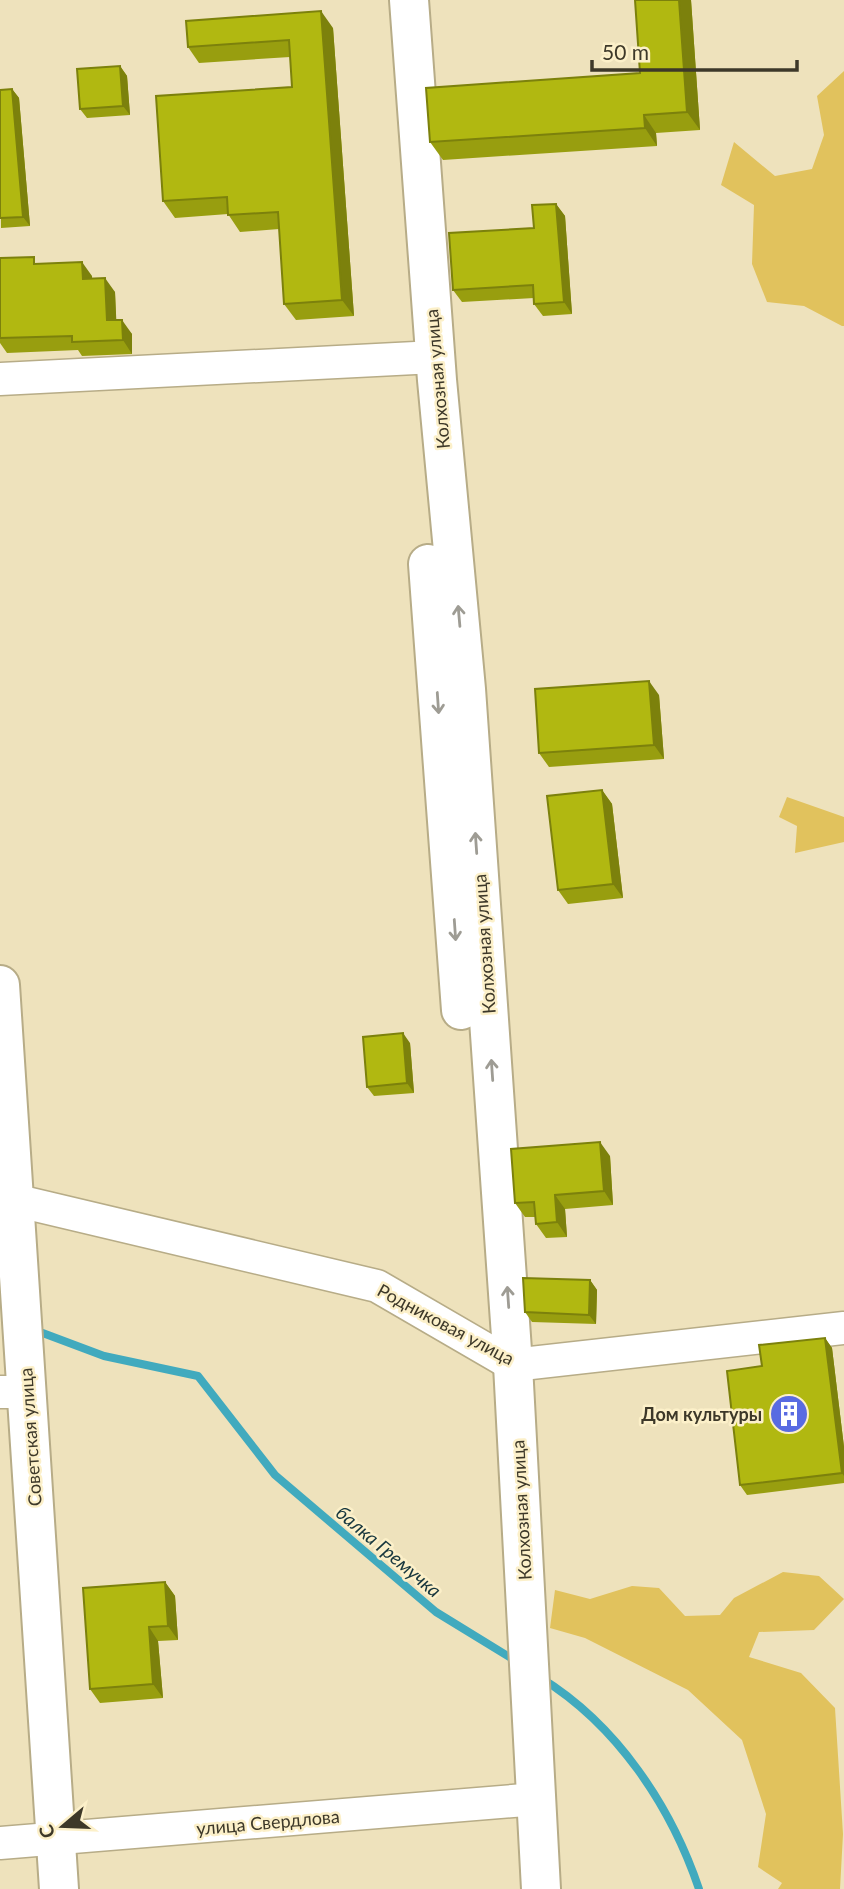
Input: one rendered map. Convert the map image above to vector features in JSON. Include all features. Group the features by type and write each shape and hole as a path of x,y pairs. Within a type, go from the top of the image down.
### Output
{"street":[{"name":"Колхозная улица","path":"385,0 423,357 466,689 505,1360 529,1646 541,1889"},
{"name":"Колхозная улица","path":"409,0 423,357"},
{"path":"0,379 423,357"},
{"name":"Советская улица","path":"0,985 24,1351 13,1392 57,1840 59,1889"},
{"name":"Родниковая улица","path":"14,1200 377,1286 505,1360 844,1328"},
{"name":"улица Свердлова","path":"0,1843 537,1799"}],"shaded area":[{"path":"844,71 842,326 804,306 767,302 752,264 754,205 721,185 734,142 775,176 812,169 824,135 817,96"},
{"path":"787,797 844,817 844,842 795,853 797,826 779,817"},
{"path":"783,1572 819,1576 844,1599 814,1630 759,1632 749,1657 801,1673 835,1708 843,1834 840,1889 778,1889 782,1883 758,1867 766,1814 742,1740 688,1690 585,1638 550,1628 555,1590 590,1599 632,1586 659,1588 685,1616 720,1615 734,1598"}],"building":[{"path":"635,0 679,0 687,112 644,115 645,128 430,142 426,88 640,73"},
{"path":"321,11 342,300 284,304 278,212 228,215 227,197 163,201 156,96 292,87 289,40 188,47 186,21"},
{"path":"120,66 123,106 80,109 77,69"},
{"path":"12,89 23,217 0,218 0,90"},
{"path":"556,204 564,302 534,304 533,285 453,290 449,233 534,228 532,205"},
{"path":"34,257 34,264 82,262 83,279 105,278 107,320 122,320 123,340 72,342 72,336 0,338 0,258"},
{"path":"649,681 654,745 539,753 535,689"},
{"path":"602,790 613,884 558,890 547,796"},
{"path":"403,1033 407,1083 367,1087 363,1037"},
{"path":"600,1142 604,1191 555,1195 557,1222 536,1224 534,1202 515,1203 511,1149"},
{"path":"523,1278 590,1280 589,1315 525,1312"},
{"name":"Дом культуры","path":"825,1338 842,1473 740,1485 727,1371 762,1366 759,1345"},
{"path":"165,1582 168,1626 149,1627 153,1684 90,1689 83,1588"}],"waterway":[{"name":"балка Гремучка","path":"32,1329 104,1356 198,1376 275,1475 436,1612 516,1661"},
{"name":"балка Гремучка","path":"541,1678 594,1719 638,1770 673,1828 699,1889"}],"place":[{"name":"Дом культуры","path":"789,1414"}]}
